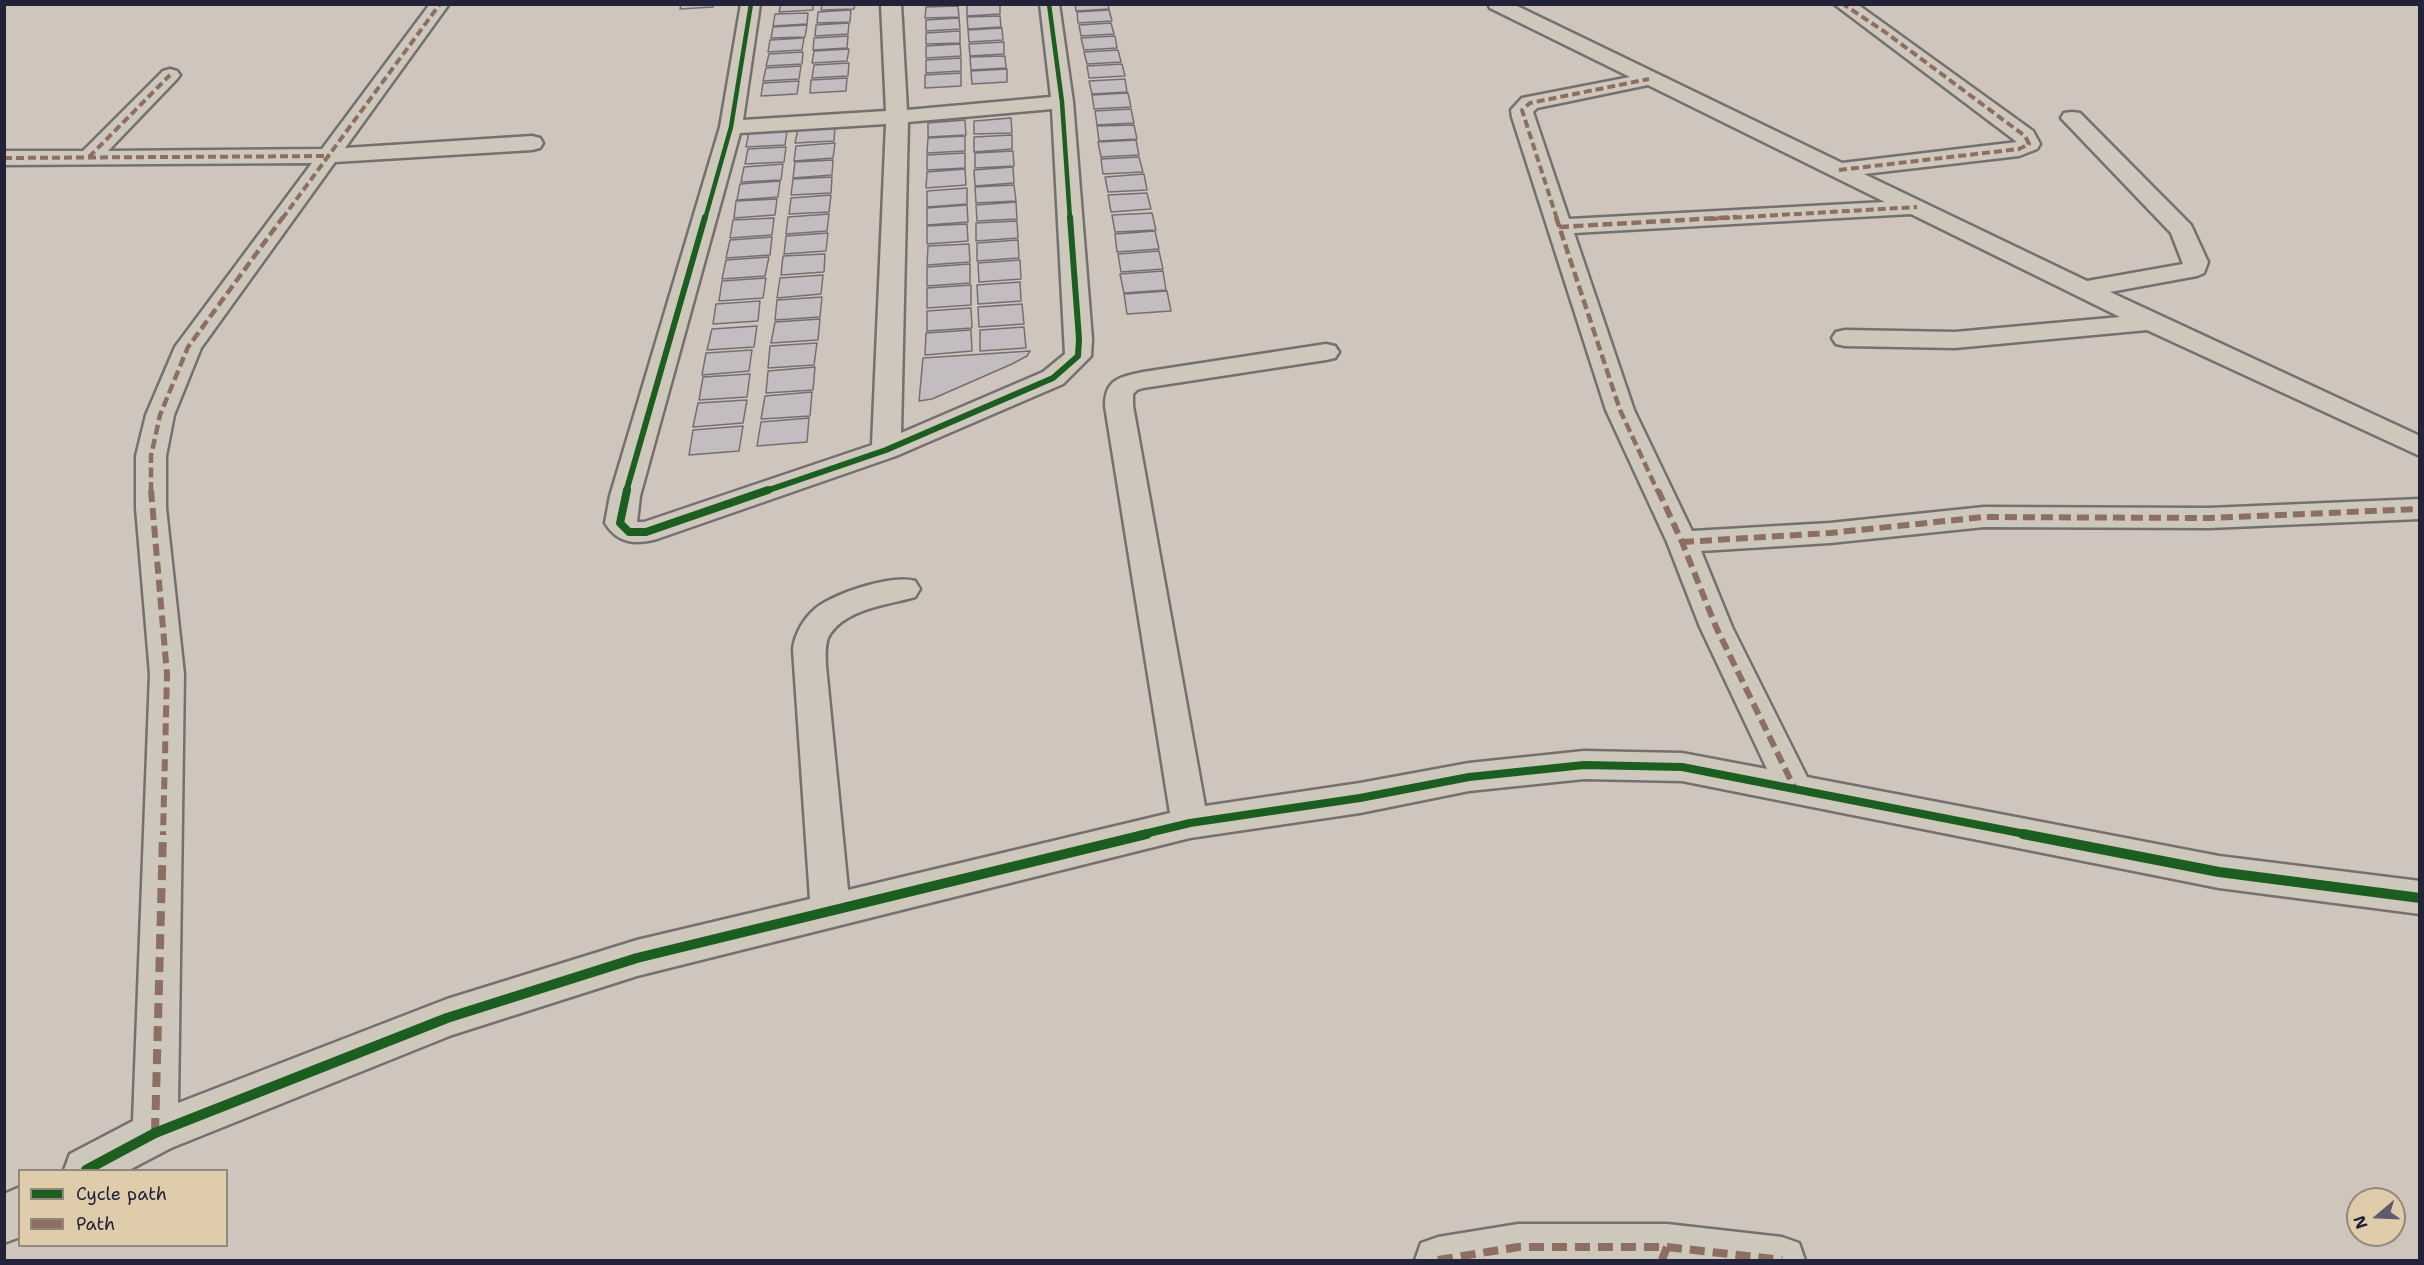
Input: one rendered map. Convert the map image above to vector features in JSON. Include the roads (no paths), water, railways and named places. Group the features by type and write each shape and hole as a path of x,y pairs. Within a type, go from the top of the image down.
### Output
{"street":[{"path":"155,1133 167,674 151,508 151,456 160,415 188,347 440,4"},
{"path":"751,4 731,127 628,484 620,524 629,532 646,532 886,450 1053,378 1078,356 1079,339 1062,102 1048,4"},
{"path":"886,450 897,117 891,4"},
{"path":"1497,4 2151,322 2420,447"},
{"path":"1839,170 2019,149 2029,144 2025,136 1885,32 1843,4"},
{"path":"89,157 170,75"},
{"path":"1649,79 1530,103 1522,110 1620,410 1682,542 1716,627 1795,789"},
{"path":"731,127 897,117 1062,102"},
{"path":"2072,118 2169,214 2182,230 2196,262 2195,268 2188,271 2084,289"},
{"path":"4,158 330,156 532,143"},
{"path":"1559,227 1917,207"},
{"path":"1845,338 1955,340 2151,322"},
{"path":"1190,823 1119,406 1119,393 1127,384 1143,380 1326,352"},
{"path":"1682,542 1830,533 1984,517 2208,518 2420,508"},
{"path":"830,911 809,656 812,636 831,613 861,599 904,589"},
{"path":"88,1169 155,1133 447,1018 637,958 1190,823 1360,798 1469,777 1584,765 1682,767 2219,872 2420,898"},
{"path":"4,1220 18,1211"},
{"path":"1438,1260 1518,1246 1782,1260"}]}
